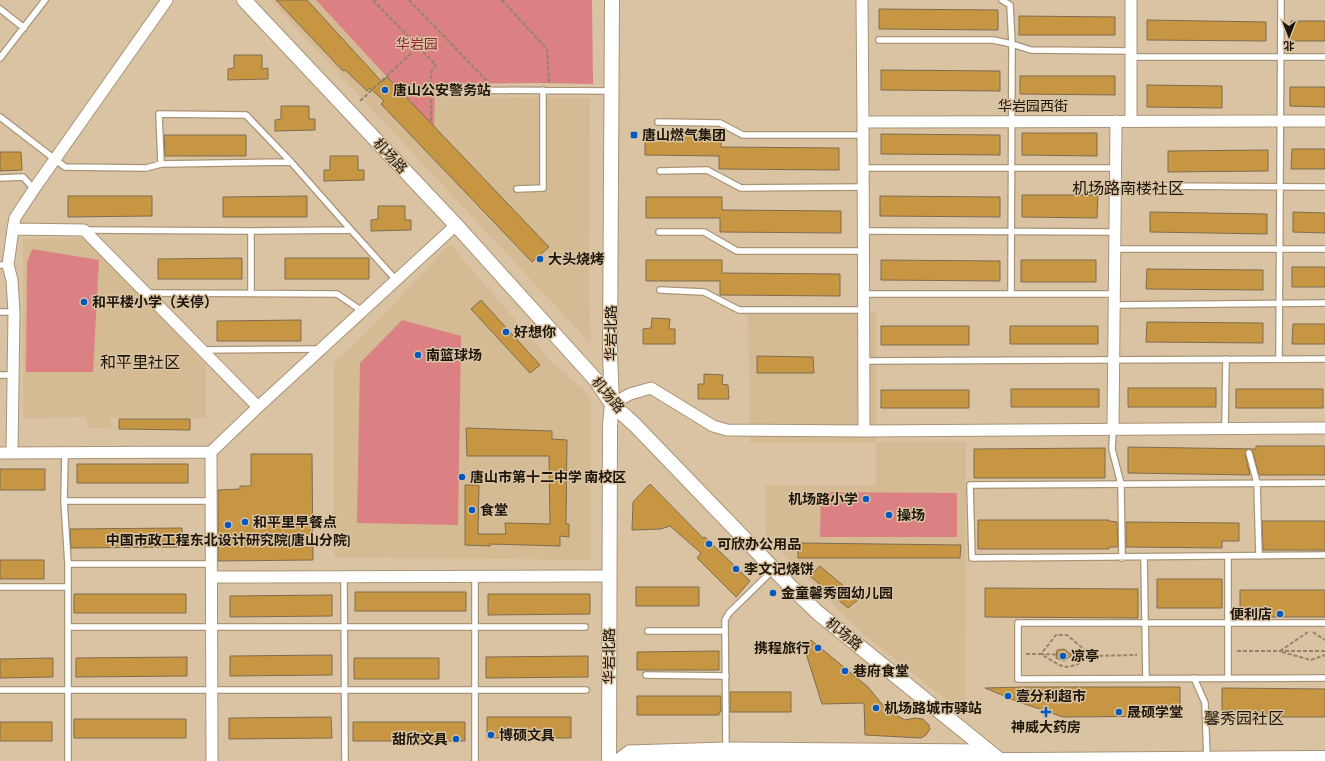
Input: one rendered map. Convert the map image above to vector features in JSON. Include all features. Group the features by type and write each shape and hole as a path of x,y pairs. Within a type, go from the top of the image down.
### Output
{"street":[{"path":"12,453 14,312 12,280 4,265 15,218 167,0"},
{"name":"机场路","path":"244,0 456,225 595,379 612,404 635,425 818,613 1000,760"},
{"name":"华岩北路","path":"609,761 610,425 612,404 610,355 612,0"},
{"path":"862,0 864,431"},
{"path":"1131,0 1131,121"},
{"path":"1113,429 1116,121"},
{"name":"华岩园西街","path":"863,122 1325,121"},
{"path":"0,453 211,452 456,225"},
{"path":"13,229 84,230 258,407"},
{"path":"612,404 630,394 651,388 713,426 727,430 864,431 1325,428"},
{"path":"211,452 212,761"},
{"path":"212,577 610,576"},
{"path":"616,761 629,751 726,748 987,750"},
{"path":"625,761 1325,758"}],"lane":[{"path":"0,58 45,0"},
{"path":"1002,0 1010,5 1012,44 1011,294"},
{"path":"1279,359 1281,0"},
{"path":"0,9 24,28"},
{"path":"879,40 993,40 1031,50 1131,54 1325,57"},
{"path":"448,90 612,91"},
{"path":"517,189 543,188 546,90"},
{"path":"161,164 160,114 246,115 291,162 396,280"},
{"path":"0,117 65,167 146,168 161,164 291,162"},
{"path":"658,122 720,123 743,135 863,135"},
{"path":"863,168 1115,168"},
{"path":"660,171 707,170 741,188 863,187"},
{"path":"0,178 23,177 34,189"},
{"path":"1152,186 1325,187"},
{"path":"84,230 351,230"},
{"path":"251,231 251,293"},
{"path":"863,231 1115,232"},
{"path":"659,232 704,232 737,251 863,251"},
{"path":"1115,249 1325,249"},
{"path":"660,290 704,292 739,310 863,310"},
{"path":"146,293 336,294 362,311"},
{"path":"863,294 1011,294 1114,300 1325,304"},
{"path":"0,312 14,312"},
{"path":"202,350 321,349"},
{"path":"1225,428 1226,359"},
{"path":"863,361 1325,359"},
{"path":"0,375 13,375"},
{"path":"1113,429 1112,449 1121,484 1122,558"},
{"path":"65,452 64,501 68,564 68,761"},
{"path":"1249,454 1256,483 1259,556"},
{"path":"1325,483 970,485 972,558 1144,558 1325,555"},
{"path":"64,501 211,501"},
{"path":"1228,556 1228,678"},
{"path":"1144,558 1146,678"},
{"path":"68,564 212,564"},
{"path":"726,748 725,620 729,613 775,568"},
{"path":"344,576 345,761"},
{"path":"475,576 475,761"},
{"path":"0,586 68,586"},
{"path":"1325,623 1018,623 1018,679 1325,678"},
{"path":"68,627 585,627"},
{"path":"648,631 725,631"},
{"path":"646,675 726,676"},
{"path":"1194,678 1205,703 1207,759"},
{"path":"0,690 586,690"}],"path":[{"path":"373,0 436,65 431,72 430,121"},
{"path":"410,0 495,90"},
{"path":"502,0 547,49 546,90"},
{"path":"505,5 508,0"},
{"path":"360,101 418,47"},
{"path":"1279,651 1310,630 1325,640"},
{"path":"1041,654 1056,635 1067,635 1092,656"},
{"path":"1228,651 1325,651"},
{"path":"1279,651 1311,660 1325,655"},
{"path":"1018,654 1092,656 1146,655"},
{"path":"1041,654 1059,665 1067,667 1076,665 1092,656"}],"shaded area":[{"path":"270,0 316,0 434,128 434,96 590,98 589,294 591,344"},
{"name":"和平楼小学（关停）","path":"85,238 206,365 206,418 111,418 111,428 87,428 86,417 23,418 23,239"},
{"name":"唐山市第十二中学 南校区","path":"450,244 549,359 591,397 591,560 334,557 334,363 387,311"},
{"path":"748,312 876,312 876,442 966,442 965,715 861,632 788,560 766,535 765,485 876,486 876,443 750,443"}],"green space":[{"name":"华岩园","path":"316,0 592,0 593,84 435,84 434,128"},
{"path":"32,249 99,260 93,372 26,372 27,263"},
{"path":"402,320 461,336 458,525 357,523 360,363"},
{"name":"操场","path":"821,492 957,493 957,537 820,537"}],"building":[{"path":"276,0 307,0 382,82 387,77 549,247 532,262 381,104 384,101 370,88 367,91 345,70 343,71"},
{"path":"879,9 998,10 998,30 879,29"},
{"path":"1019,16 1115,17 1115,35 1019,35"},
{"path":"1147,20 1266,22 1266,41 1147,40"},
{"path":"1291,21 1325,21 1325,41 1291,41"},
{"path":"234,55 262,55 262,69 268,68 268,79 228,80 228,69 234,68"},
{"path":"881,70 1000,71 1000,91 881,90"},
{"path":"1020,76 1115,76 1115,95 1020,94"},
{"path":"1147,85 1222,86 1222,108 1147,107"},
{"path":"1290,87 1325,87 1325,107 1290,106"},
{"path":"281,106 309,106 309,119 315,119 315,130 275,131 275,120 281,119"},
{"path":"1022,133 1097,133 1097,156 1022,155"},
{"path":"645,134 721,134 721,147 839,148 839,170 719,169 719,156 645,155"},
{"path":"881,134 1000,135 1000,155 881,154"},
{"path":"164,135 246,135 246,156 165,156"},
{"path":"1292,149 1325,149 1325,169 1291,169"},
{"path":"1268,150 1268,171 1168,172 1168,151"},
{"path":"0,152 21,152 22,170 0,171"},
{"path":"330,156 358,156 358,170 364,170 364,180 324,181 324,170 330,170"},
{"path":"1022,195 1098,195 1097,218 1022,217"},
{"path":"68,196 152,196 152,216 68,217"},
{"path":"307,196 307,217 223,217 223,197"},
{"path":"880,196 1000,197 1000,217 880,216"},
{"path":"646,197 722,197 722,210 841,211 841,233 720,232 720,218 646,218"},
{"path":"378,206 405,206 405,220 411,220 411,230 371,231 371,220 378,219"},
{"path":"1150,212 1267,214 1267,234 1150,232"},
{"path":"1293,212 1325,213 1325,233 1293,232"},
{"path":"242,258 242,279 158,279 158,259"},
{"path":"285,258 369,258 369,279 285,279"},
{"path":"646,260 722,260 722,273 840,274 840,296 720,295 720,281 646,281"},
{"path":"881,260 1000,261 1000,281 881,280"},
{"path":"1021,260 1096,260 1096,282 1021,282"},
{"path":"1292,267 1325,267 1325,287 1292,287"},
{"path":"1147,269 1263,270 1263,290 1146,289"},
{"path":"481,300 540,365 530,373 471,309"},
{"path":"652,318 670,319 669,329 675,329 675,344 643,344 643,329 651,328"},
{"path":"301,320 301,341 217,341 217,321"},
{"path":"1147,322 1263,323 1263,343 1146,342"},
{"path":"1293,324 1325,324 1325,344 1292,344"},
{"path":"881,326 969,326 969,345 881,345"},
{"path":"1010,326 1098,326 1098,344 1010,344"},
{"path":"757,356 813,357 814,373 757,373"},
{"path":"704,374 723,375 722,384 728,385 729,399 698,399 698,384 704,384"},
{"path":"1128,388 1216,388 1216,407 1128,407"},
{"path":"1011,389 1099,389 1099,407 1011,407"},
{"path":"1236,389 1323,389 1323,408 1236,408"},
{"path":"881,390 969,390 969,408 881,408"},
{"path":"119,419 190,419 190,430 119,429"},
{"path":"466,428 552,431 552,439 567,440 566,524 569,524 569,537 560,536 560,546 490,544 490,546 465,545 465,485 479,485 478,534 506,534 505,523 550,524 549,456 467,456"},
{"path":"1256,446 1325,446 1325,475 1259,475 1253,452 1250,449 1246,450 1245,454 1250,475 1128,473 1128,447 1256,449"},
{"path":"1105,448 1105,478 974,478 974,449"},
{"path":"251,454 312,454 313,560 218,561 218,490 240,489 240,486 251,486"},
{"path":"77,464 188,464 188,483 77,483"},
{"path":"0,469 45,469 45,490 0,490"},
{"path":"650,484 703,538 705,537 750,581 736,597 697,558 701,553 670,526 661,529 632,530 633,502"},
{"path":"978,520 1109,520 1117,522 1118,547 1109,547 1109,549 978,549"},
{"path":"1262,521 1325,521 1325,550 1263,550"},
{"path":"1126,522 1239,523 1239,541 1222,541 1222,548 1126,547"},
{"path":"182,528 182,547 71,548 70,529"},
{"path":"798,543 961,545 960,558 798,558"},
{"path":"0,560 44,560 44,579 0,579"},
{"path":"820,566 859,599 848,608 810,576"},
{"path":"1157,579 1222,579 1222,608 1157,608"},
{"path":"636,587 699,587 699,606 636,606"},
{"path":"985,588 1138,589 1138,618 985,617"},
{"path":"1240,590 1325,590 1325,617 1240,617"},
{"path":"355,592 466,592 466,611 355,611"},
{"path":"74,594 186,594 186,613 74,613"},
{"path":"488,594 590,594 590,614 488,615"},
{"path":"332,595 332,616 230,617 230,596"},
{"path":"811,640 868,687 881,703 893,713 905,720 915,718 923,719 929,725 930,729 926,735 921,738 865,735 864,703 822,704 804,647"},
{"name":"凉亭","path":"1064,649 1072,655 1064,661 1056,658 1057,650"},
{"path":"719,651 719,670 637,670 637,652"},
{"path":"332,655 332,675 230,676 230,656"},
{"path":"588,656 588,677 486,678 486,657"},
{"path":"187,657 187,676 76,677 76,658"},
{"path":"53,658 53,677 0,678 0,659"},
{"path":"354,658 439,658 439,679 354,679"},
{"path":"1180,687 1180,716 1063,717 1016,701 985,688"},
{"path":"1222,688 1325,689 1325,717 1222,717"},
{"path":"730,692 791,692 791,712 730,712"},
{"path":"637,696 721,696 721,712 719,712 719,715 637,715"},
{"path":"331,717 332,738 229,739 229,718"},
{"path":"487,717 571,717 571,738 487,738"},
{"path":"74,719 186,719 186,738 74,738"},
{"path":"0,722 52,722 52,741 0,741"},
{"path":"353,722 465,722 465,741 353,741"}],"place":[{"name":"唐山公安警务站","path":"385,90"},
{"name":"唐山燃气集团","path":"634,135"},
{"name":"大头烧烤","path":"540,259"},
{"name":"和平楼小学（关停）","path":"84,302"},
{"name":"好想你","path":"506,332"},
{"name":"南篮球场","path":"418,355"},
{"name":"唐山市第十二中学 南校区","path":"462,477"},
{"name":"机场路小学","path":"866,499"},
{"name":"食堂","path":"472,510"},
{"name":"操场","path":"889,515"},
{"name":"和平里早餐点","path":"245,522"},
{"name":"中国市政工程东北设计研究院(唐山分院)","path":"228,525"},
{"name":"可欣办公用品","path":"709,544"},
{"name":"李文记烧饼","path":"736,569"},
{"name":"金童馨秀园幼儿园","path":"773,593"},
{"name":"便利店","path":"1280,614"},
{"name":"携程旅行","path":"818,648"},
{"name":"凉亭","path":"1063,656"},
{"name":"巷府食堂","path":"845,671"},
{"name":"壹分利超市","path":"1008,696"},
{"name":"机场路城市驿站","path":"876,708"},
{"name":"神威大药房","path":"1046,712"},
{"name":"晟硕学堂","path":"1119,712"},
{"name":"博硕文具","path":"491,735"},
{"name":"甜欣文具","path":"456,739"}],"district":[{"name":"机场路南楼社区","path":"1128,189"},
{"name":"和平里社区","path":"140,363"},
{"name":"馨秀园社区","path":"1244,719"}]}
